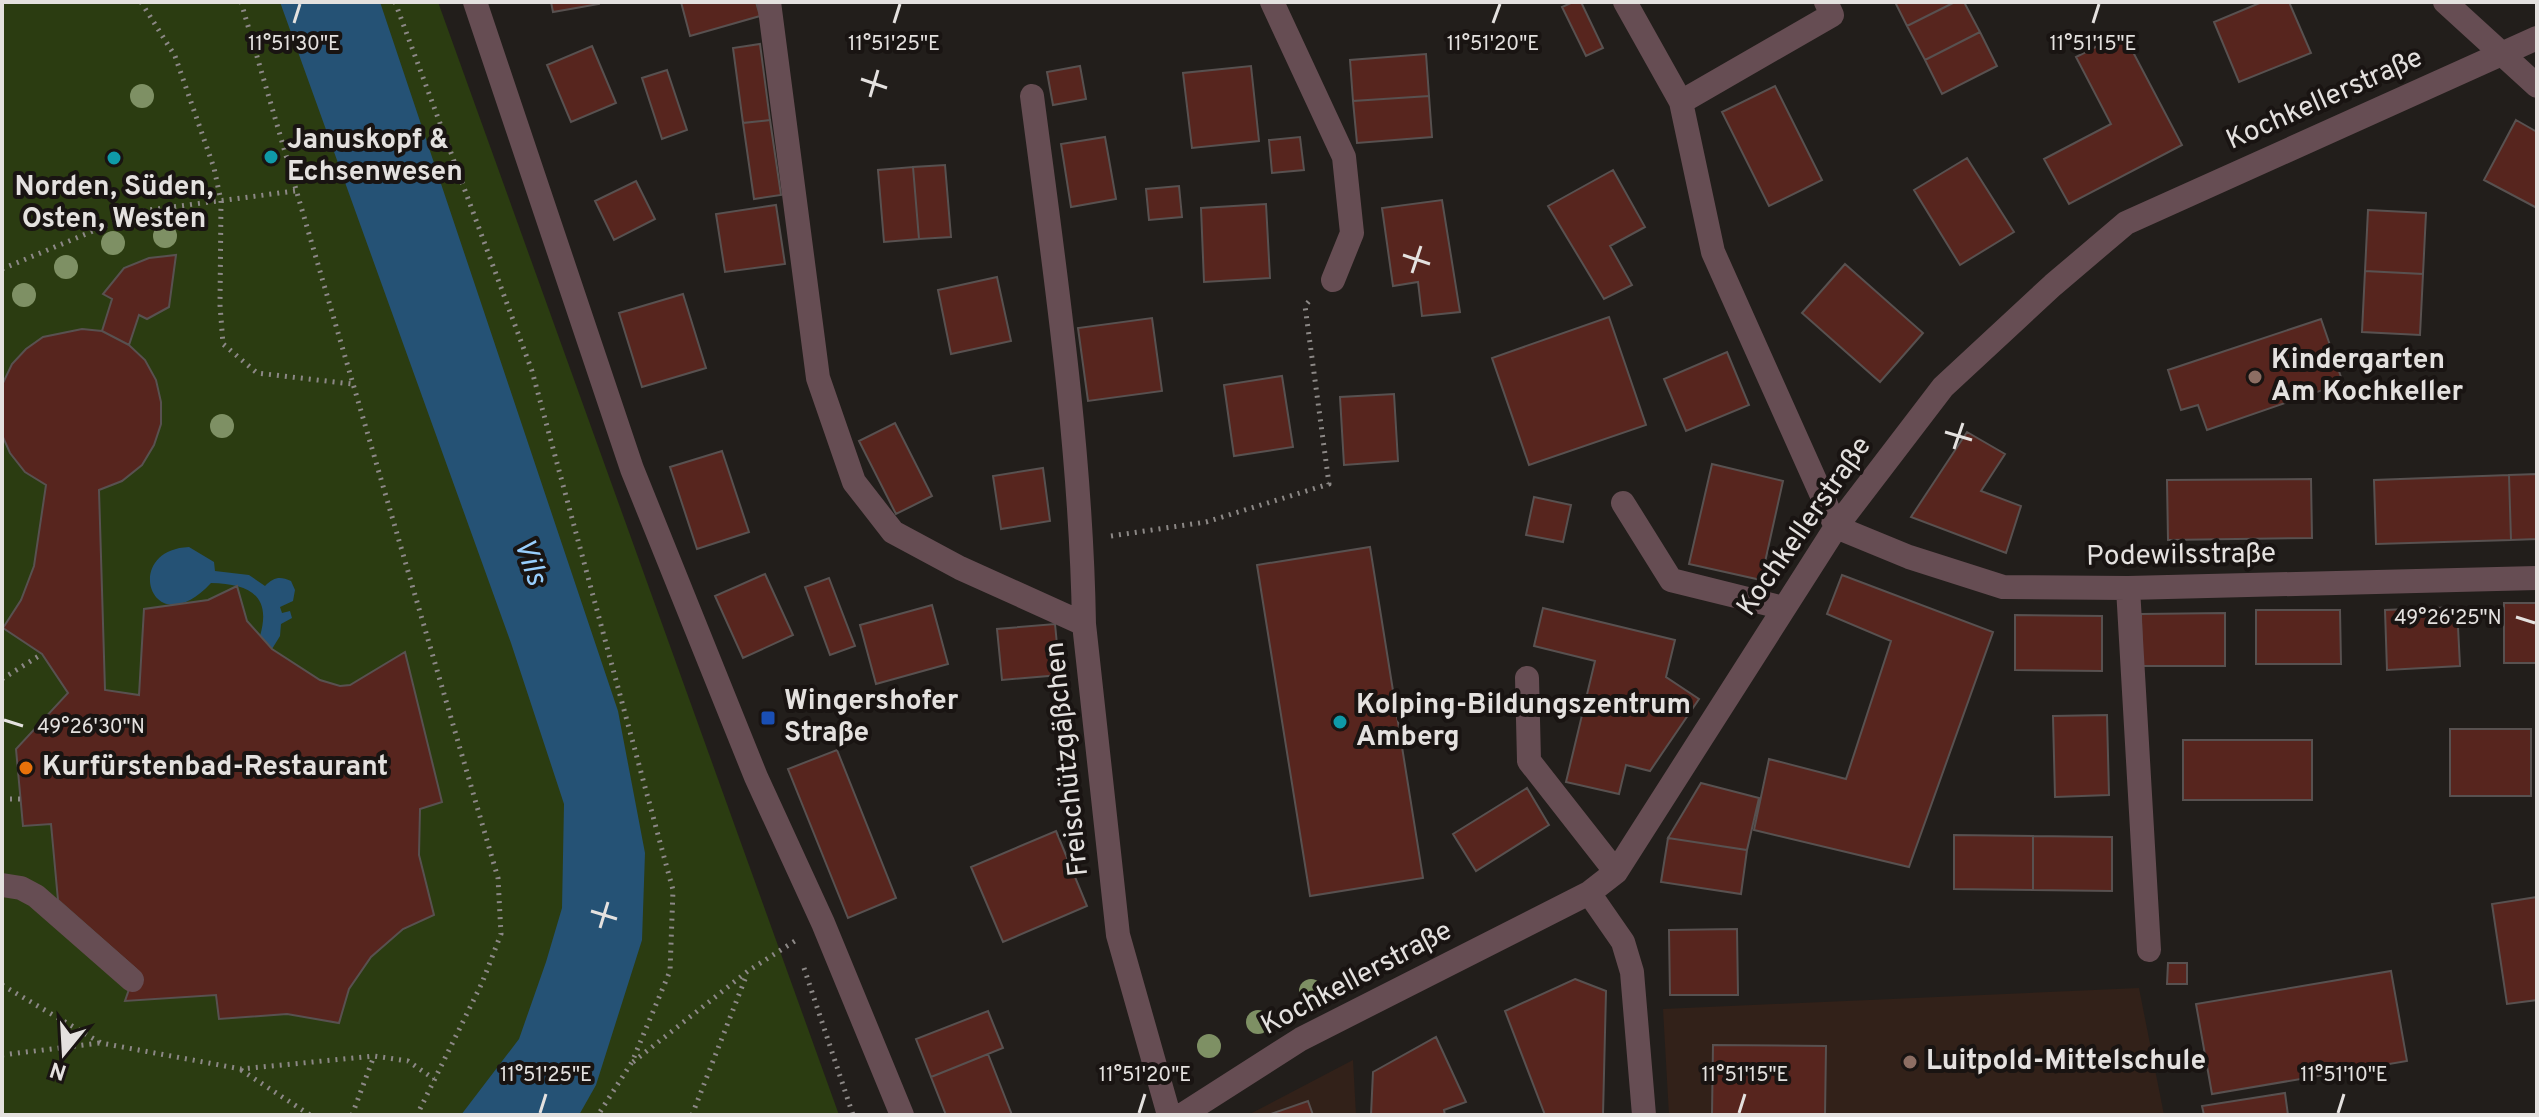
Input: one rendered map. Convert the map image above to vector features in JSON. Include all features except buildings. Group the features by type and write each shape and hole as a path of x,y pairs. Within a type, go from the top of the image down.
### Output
{"street":[{"path":"475,2 632,469 756,777 823,923 902,1115"},
{"name":"Freischützgäßchen","path":"769,2 818,378 854,482 893,532 960,568 1084,624 1118,935 1169,1115"},
{"path":"1272,2 1344,157 1352,233 1333,280"},
{"path":"1625,2 1681,102 1713,252 1836,527"},
{"path":"1681,102 1832,15 1826,2"},
{"path":"2445,2 2537,86"},
{"name":"Kochkellerstraße","path":"1182,1115 1301,1039 1589,893 1616,872 1836,527 1943,387 2126,223 2537,38"},
{"path":"1032,96 1072,400 1083,540 1084,624"},
{"path":"1623,503 1671,580 1784,608"},
{"name":"Podewilsstraße","path":"1836,527 1909,557 2003,587 2128,588 2537,578"},
{"path":"2128,588 2149,950"},
{"path":"1527,678 1529,761 1616,872"},
{"path":"2,885 21,888 36,896 132,980"},
{"path":"1589,893 1623,942 1632,972 1644,1115"}],"path":[{"path":"141,2 175,56 214,168 221,201 220,305 223,344 257,373 352,384"},
{"path":"241,2 498,878 501,934 482,983 417,1115"},
{"path":"395,2 532,371 673,890 670,971 632,1062 598,1115"},
{"path":"2,269 141,211 295,191"},
{"path":"1083,540 1206,522 1329,484 1305,306 1333,280"},
{"path":"2,679 42,654"},
{"path":"2,799 20,799"},
{"path":"632,1062 748,971 823,923"},
{"path":"692,1115 748,971"},
{"path":"2,985 101,1043"},
{"path":"808,1008 818,1005"},
{"path":"2,1055 101,1043 241,1069 374,1056 408,1061 434,1079"},
{"path":"352,1115 374,1056"},
{"path":"241,1069 310,1115"}],"shaded area":[{"name":"Luitpold-Mittelschule","path":"2139,988 2164,1115 1669,1115 1663,1009"},
{"path":"1353,1060 1356,1115 1248,1115"}],"green space":[{"path":"2,2 438,2 839,1115 2,1115"}],"water":[{"name":"Vils","path":"280,2 380,2 618,711 645,853 642,940 596,1085 579,1115 461,1115 519,1039 546,962 562,908 564,804 511,643"},
{"path":"189,547 214,562 215,571 249,575 265,586 277,578 291,581 295,590 293,601 280,607 282,613 290,611 292,618 281,624 280,636 272,649 260,636 263,611 260,601 246,589 211,583 190,600 173,605 160,601 152,590 150,577 155,563 168,552"}],"place":[{"name":"Januskopf & Echsenwesen","path":"271,157"},
{"name":"Norden, Süden, Osten, Westen","path":"114,158"},
{"name":"Kindergarten Am Kochkeller","path":"2255,377"},
{"name":"Wingershofer Straße","path":"768,718"},
{"name":"Kolping-Bildungszentrum Amberg","path":"1340,722"},
{"name":"Kurfürstenbad-Restaurant","path":"26,768"},
{"name":"Luitpold-Mittelschule","path":"1910,1062"}]}
